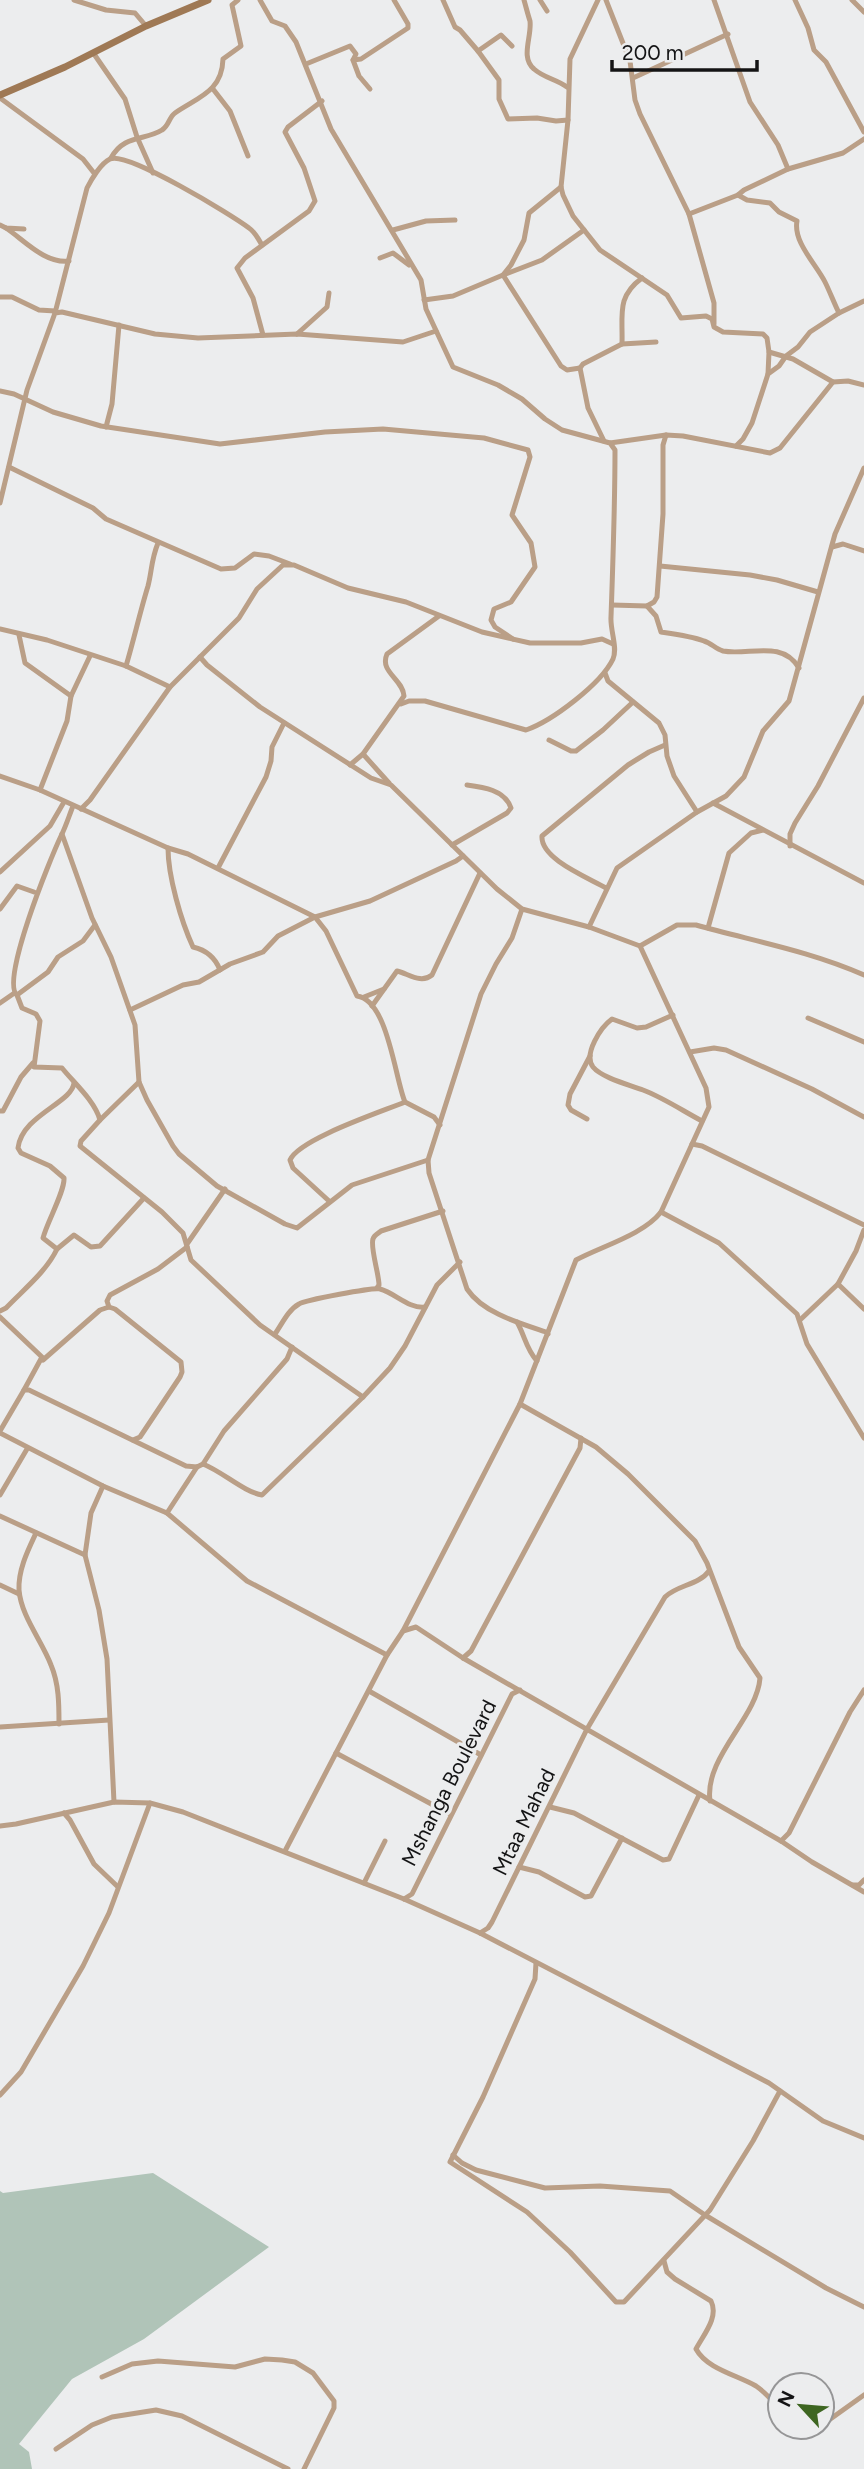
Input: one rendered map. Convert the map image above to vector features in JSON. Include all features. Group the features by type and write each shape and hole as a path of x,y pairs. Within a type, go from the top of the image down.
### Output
{"main road":[{"path":"0,97 94,54 146,26 208,0"}],"street":[{"path":"74,0 135,13 146,26"},
{"path":"97,0 102,8"},
{"path":"0,503 25,398 55,312 87,188 94,173 122,146 137,137 162,131 176,112 213,89 223,70 223,59 241,46 232,5 238,0"},
{"path":"260,0 272,21 285,26 306,64 337,140 421,280 424,300 453,367 506,390 562,430 597,441 666,435 705,439 770,453 780,448 833,382"},
{"path":"353,60 361,59 408,28 394,0"},
{"path":"443,0 454,27 478,51 499,80 499,99 508,119 568,120"},
{"path":"524,0 530,22 526,58 530,66 543,76 567,87"},
{"path":"540,0 547,11"},
{"path":"586,0 596,3 570,59 568,120 561,187 573,216 600,250 667,295 681,318 706,316 712,320 714,327 723,332 763,334 767,338 768,374 752,423 736,446"},
{"path":"606,0 630,61 635,100 640,114 689,214 715,303 714,327"},
{"path":"714,0 750,102 778,145 788,169"},
{"path":"795,0 808,28 814,50 827,62 864,132"},
{"path":"852,0 864,12"},
{"path":"633,78 728,34"},
{"path":"478,51 501,35 512,46"},
{"path":"306,64 350,46 356,54 353,60 359,76 370,89"},
{"path":"94,54 120,89 153,173"},
{"path":"213,89 230,111 248,156"},
{"path":"0,97 83,159 94,173"},
{"path":"263,335 253,298 237,268 245,258 309,211 313,205 315,201 303,168 285,132 322,101"},
{"path":"689,214 738,195 788,169 843,153 864,139"},
{"path":"110,158 118,158 153,173 221,208 250,228 262,245"},
{"path":"503,275 512,265 524,240 529,213 561,187"},
{"path":"738,195 747,201 770,203 779,212 797,221 795,230 808,259 824,279 839,313"},
{"path":"393,230 426,221 455,220"},
{"path":"3,226 44,256 60,262 69,261"},
{"path":"3,226 24,229"},
{"path":"424,300 453,296 542,260 584,230"},
{"path":"380,258 393,253 412,267"},
{"path":"503,275 561,366 572,370 580,368 622,344 656,342"},
{"path":"622,344 623,300 627,291 642,278"},
{"path":"297,334 327,307 329,293"},
{"path":"0,298 12,297 38,310 62,312 185,338 297,334 403,342 436,331"},
{"path":"768,374 798,347 810,332 864,301"},
{"path":"106,427 112,404 119,325"},
{"path":"769,352 786,356 833,382 848,381 864,385"},
{"path":"439,616 387,654 386,668 404,690 418,700 526,730 566,707 605,673 614,658 611,631 615,547 615,450 607,442 588,408 580,368"},
{"path":"0,391 25,398 53,412 106,427 220,444 325,432 383,429 484,438 528,450 530,457 512,515 531,543 535,567 511,602 494,609 491,620 495,627 513,639"},
{"path":"612,605 647,606 654,603 657,597 663,444 666,435"},
{"path":"9,467 93,508 106,519 221,569 235,568 254,554 269,555 348,588 406,602 474,630 544,643 602,639 613,643"},
{"path":"589,927 617,868 697,812 726,796 744,777 763,731 789,701 835,534 864,468"},
{"path":"835,534 843,544 864,551"},
{"path":"126,666 149,583 151,558 158,543"},
{"path":"832,547 843,544"},
{"path":"81,809 170,687 239,618 262,584 283,565 290,564"},
{"path":"660,566 750,575 818,592"},
{"path":"647,606 656,616 661,632 703,640 722,650 769,650 795,661 799,668"},
{"path":"0,629 47,640 126,666 170,687"},
{"path":"602,639 611,631"},
{"path":"19,635 25,663 71,696"},
{"path":"40,790 67,721 71,696 90,656"},
{"path":"200,657 207,666 284,723 371,778 391,785"},
{"path":"605,673 608,681"},
{"path":"598,678 608,681 659,723 665,735 665,745 674,776 697,812"},
{"path":"350,765 363,754 401,704 404,690"},
{"path":"790,846 790,834 795,823 818,786 864,698"},
{"path":"401,704 418,700"},
{"path":"549,740 570,751 576,751 632,702"},
{"path":"218,869 266,777 272,747 284,723"},
{"path":"606,888 549,855 541,843 542,836 628,765 665,745"},
{"path":"285,1851 520,1405 576,1260 647,1226 661,1212 709,1107 708,1095 690,1052 640,946 589,927 522,909 480,873 363,754"},
{"path":"0,776 40,790 188,854 315,917 326,931 357,996 363,997 384,989"},
{"path":"452,845 507,813 510,808 505,798 491,789 467,785"},
{"path":"0,872 50,826 64,802"},
{"path":"713,803 864,883"},
{"path":"18,926 73,806"},
{"path":"50,826 58,842"},
{"path":"708,928 729,853 751,833 763,830"},
{"path":"62,834 135,1025 139,1083 179,1154 217,1186 292,1228 307,1222 329,1201 362,1181 428,1160"},
{"path":"169,848 168,861 183,926 193,947 202,949 216,961 220,970"},
{"path":"130,1010 183,985 199,982 266,950 278,936 315,917 370,901 463,856"},
{"path":"372,1006 397,971 420,979 432,975 480,873"},
{"path":"0,909 17,886 34,892"},
{"path":"522,909 512,938 481,994 428,1160 429,1173 471,1296 505,1318 548,1335"},
{"path":"640,946 677,926 687,924 820,957 864,975"},
{"path":"0,1003 48,972 58,957 83,941 96,925"},
{"path":"0,1111 3,1111 21,1077 33,1063 40,1021 36,1014 22,1008 15,994 9,989 7,972"},
{"path":"363,997 372,1006 391,1046 405,1102 434,1117 440,1125"},
{"path":"587,1119 568,1105 570,1094 600,1033 612,1019 637,1028 646,1027 673,1015"},
{"path":"808,1018 864,1042"},
{"path":"690,1052 714,1048 726,1050 813,1089 864,1117"},
{"path":"590,1056 591,1065 596,1070 644,1090 702,1121"},
{"path":"33,1063 36,1068 62,1068 99,1115 100,1120"},
{"path":"57,1250 43,1238 47,1220 64,1187 64,1178 50,1166 21,1153 18,1149 25,1130 71,1093 74,1083"},
{"path":"139,1083 100,1120 81,1141 80,1146 162,1212 183,1233 191,1260 260,1325 363,1397"},
{"path":"329,1201 293,1168 290,1160 292,1154 307,1143 405,1102"},
{"path":"692,1144 702,1146 864,1224"},
{"path":"109,1307 107,1301 110,1295 158,1269 187,1246 225,1189"},
{"path":"0,1311 6,1308 74,1234 91,1247 100,1246 144,1198"},
{"path":"377,1288 379,1276 373,1244 376,1234 443,1211"},
{"path":"661,1212 719,1243 797,1314 807,1343 864,1438"},
{"path":"800,1320 838,1284 864,1230"},
{"path":"24,1390 37,1393 186,1466 219,1471 250,1491 262,1495 390,1368 405,1346 436,1284 460,1262"},
{"path":"838,1284 864,1309"},
{"path":"275,1334 299,1303 377,1288 416,1307 425,1307"},
{"path":"133,1440 140,1437 180,1377 183,1366 159,1342 109,1307 100,1310 43,1360 0,1432 27,1449 103,1486 167,1513 247,1581 387,1655"},
{"path":"0,1317 38,1351 43,1360"},
{"path":"517,1322 525,1345 537,1362"},
{"path":"167,1513 224,1431 287,1359 292,1347"},
{"path":"520,1405 596,1447 628,1474 695,1541 709,1570 739,1647 760,1678 755,1697 726,1747 708,1789 710,1801"},
{"path":"140,1437 144,1446"},
{"path":"463,1658 471,1651 484,1627 580,1448 581,1438"},
{"path":"0,1495 27,1449"},
{"path":"103,1486 91,1513 85,1555 105,1643 114,1802"},
{"path":"0,1516 85,1555"},
{"path":"36,1533 24,1559 19,1594 52,1666 59,1691 60,1724"},
{"name":"Mtaa Mahad","path":"488,1928 551,1807 587,1729 665,1597 677,1587 702,1578 709,1570"},
{"path":"0,1585 19,1594"},
{"path":"412,1614 416,1627 463,1658 863,1891"},
{"path":"403,1631 416,1627"},
{"path":"509,1684 512,1694"},
{"name":"Mshanga Boulevard","path":"404,1899 412,1894 512,1694 520,1690"},
{"path":"781,1841 787,1836 864,1690"},
{"path":"369,1691 481,1755"},
{"path":"0,1727 109,1720"},
{"path":"336,1753 450,1814"},
{"path":"551,1807 574,1813 663,1860 669,1859 699,1795 708,1789"},
{"path":"0,1826 16,1825 114,1802 150,1803 183,1812 404,1899 480,1933 681,2036 780,2091 823,2120 864,2138"},
{"path":"0,2095 21,2072 57,2012 109,1913 150,1803"},
{"path":"64,1813 94,1864 118,1887"},
{"path":"787,1836 788,1846"},
{"path":"519,1867 539,1872 585,1897 592,1896 622,1838"},
{"path":"364,1883 385,1841"},
{"path":"853,1885 863,1881 863,1891"},
{"name":"Mshanga Boulevard","path":"412,1894 417,1905"},
{"path":"480,1933 488,1928 492,1939"},
{"path":"536,1962 537,1973 531,1987 483,2097 450,2162 516,2205 543,2227 616,2302 625,2302 717,2201 780,2091"},
{"path":"453,2155 476,2170 545,2189 600,2186 670,2191 827,2288 864,2307"},
{"path":"699,2210 700,2222"},
{"path":"664,2261 667,2272"},
{"path":"655,2270 667,2272 711,2301 714,2306 713,2317 696,2349 699,2355 757,2387 766,2396"},
{"path":"102,2377 132,2364 158,2361 235,2367 265,2359 295,2362 313,2373 334,2401 334,2408 304,2469"},
{"path":"836,2415 864,2395"},
{"path":"56,2449 92,2425 112,2417 156,2410 181,2416 288,2469"}],"green space":[{"path":"153,2173 269,2247 144,2339 72,2379 19,2444 29,2452 32,2469 0,2469 0,2191 3,2193"}]}
